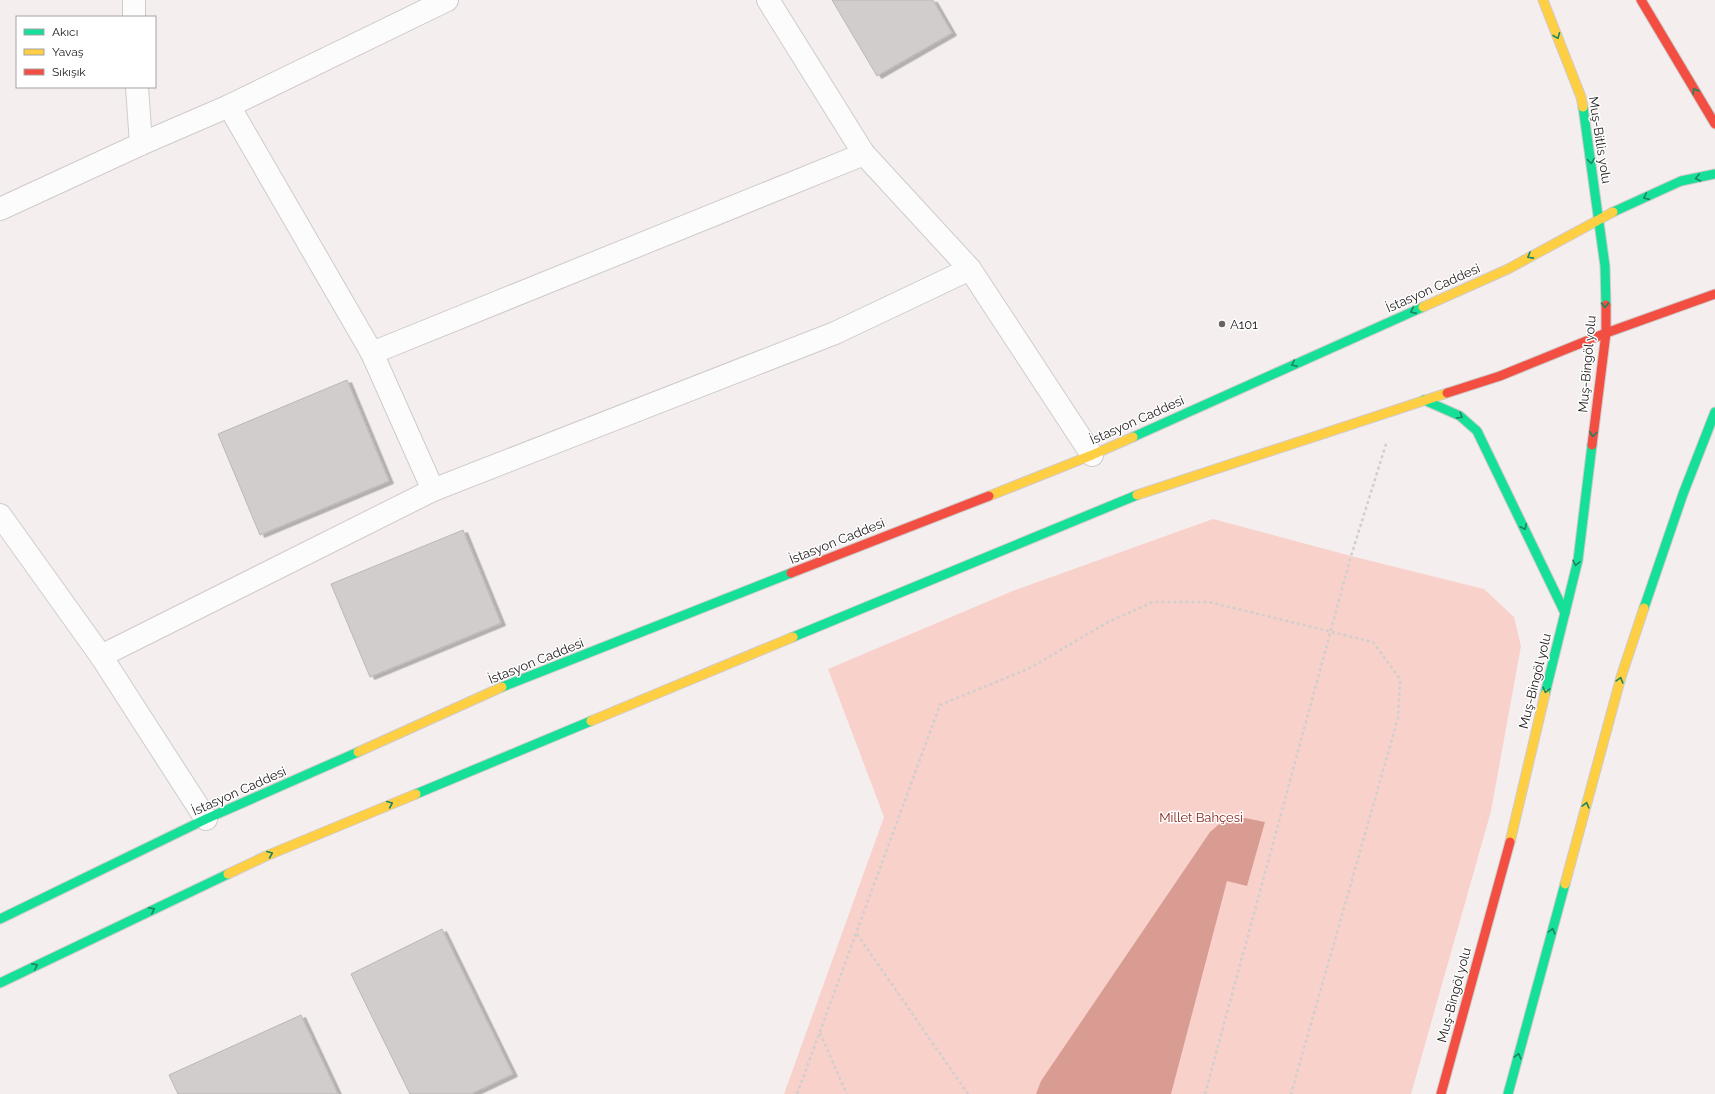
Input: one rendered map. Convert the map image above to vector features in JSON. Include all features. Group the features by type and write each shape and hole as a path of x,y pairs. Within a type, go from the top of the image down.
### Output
{"main road":[{"name":"Muş-Bitlis yolu","path":"1543,0 1581,97 1599,218 1604,266"},
{"path":"1642,0 1715,124"},
{"name":"İstasyon Caddesi","path":"0,919 206,819 517,682 1092,455 1508,269 1599,218 1682,181 1715,174"},
{"name":"Muş-Bingöl yolu","path":"1441,1094 1504,865 1578,560 1606,333 1604,266"},
{"path":"0,983 266,856 1122,500 1500,376 1606,333 1700,301 1715,294"},
{"path":"1424,400 1460,415 1472,425 1477,432 1565,612"},
{"path":"1508,1094 1621,677 1683,494 1715,412"}],"street":[{"path":"134,0 134,16"},
{"path":"768,0 864,154 970,269 1092,455"},
{"path":"0,209 141,144 229,106 442,1"},
{"path":"136,88 141,144"},
{"path":"229,106 372,353 433,490"},
{"path":"372,353 864,154"},
{"path":"101,656 433,490 835,333 970,269"},
{"path":"0,515 101,656 206,819"}],"path":[{"path":"1205,1094 1351,556 1397,410"},
{"path":"797,1094 940,705 1030,668 1108,622 1153,602 1210,602 1330,633 1373,642 1400,679 1398,718 1291,1094"},
{"path":"857,933 968,1094"},
{"path":"819,1033 846,1094"}],"green space":[{"name":"Millet Bahçesi","path":"1213,519 1351,556 1484,589 1514,617 1521,646 1491,811 1411,1094 784,1094 884,817 828,669 1015,590"}],"shaded area":[{"path":"1245,818 1265,822 1247,886 1227,881 1171,1094 1036,1094 1041,1081 1210,832 1224,820"}],"building":[{"path":"832,0 933,0 952,33 877,76"},
{"path":"347,380 389,481 260,535 218,434"},
{"path":"463,530 501,623 370,677 331,584"},
{"path":"442,929 513,1074 471,1094 410,1094 351,974"},
{"path":"301,1015 338,1094 178,1094 169,1075"}],"traffic: fast":[{"path":"1583,107 1605,266 1606,305"},
{"path":"1613,212 1681,181 1715,174"},
{"path":"1133,437 1423,307"},
{"path":"1424,400 1460,416 1477,431 1565,613"},
{"path":"1644,608 1683,494 1715,412"},
{"path":"1545,694 1578,560 1592,445"},
{"path":"793,637 1137,495"},
{"path":"502,687 791,573"},
{"path":"416,794 591,721"},
{"path":"0,919 206,819 358,752"},
{"path":"0,983 228,874"},
{"path":"1508,1094 1565,884"}],"traffic: slow":[{"path":"1543,0 1581,97 1583,107"},
{"path":"1423,307 1508,269 1613,212"},
{"path":"1137,495 1447,393"},
{"path":"989,496 1133,437"},
{"path":"1565,884 1621,677 1644,608"},
{"path":"591,721 793,637"},
{"path":"358,752 502,687"},
{"path":"1510,842 1545,694"},
{"path":"228,874 266,856 416,794"}],"traffic: jam":[{"path":"1641,0 1715,124"},
{"path":"1447,393 1500,376 1606,333 1715,294"},
{"path":"1592,445 1606,333 1606,305"},
{"path":"791,573 989,496"},
{"path":"1441,1094 1510,842"}],"place":[{"name":"A101","path":"1222,324"}]}
